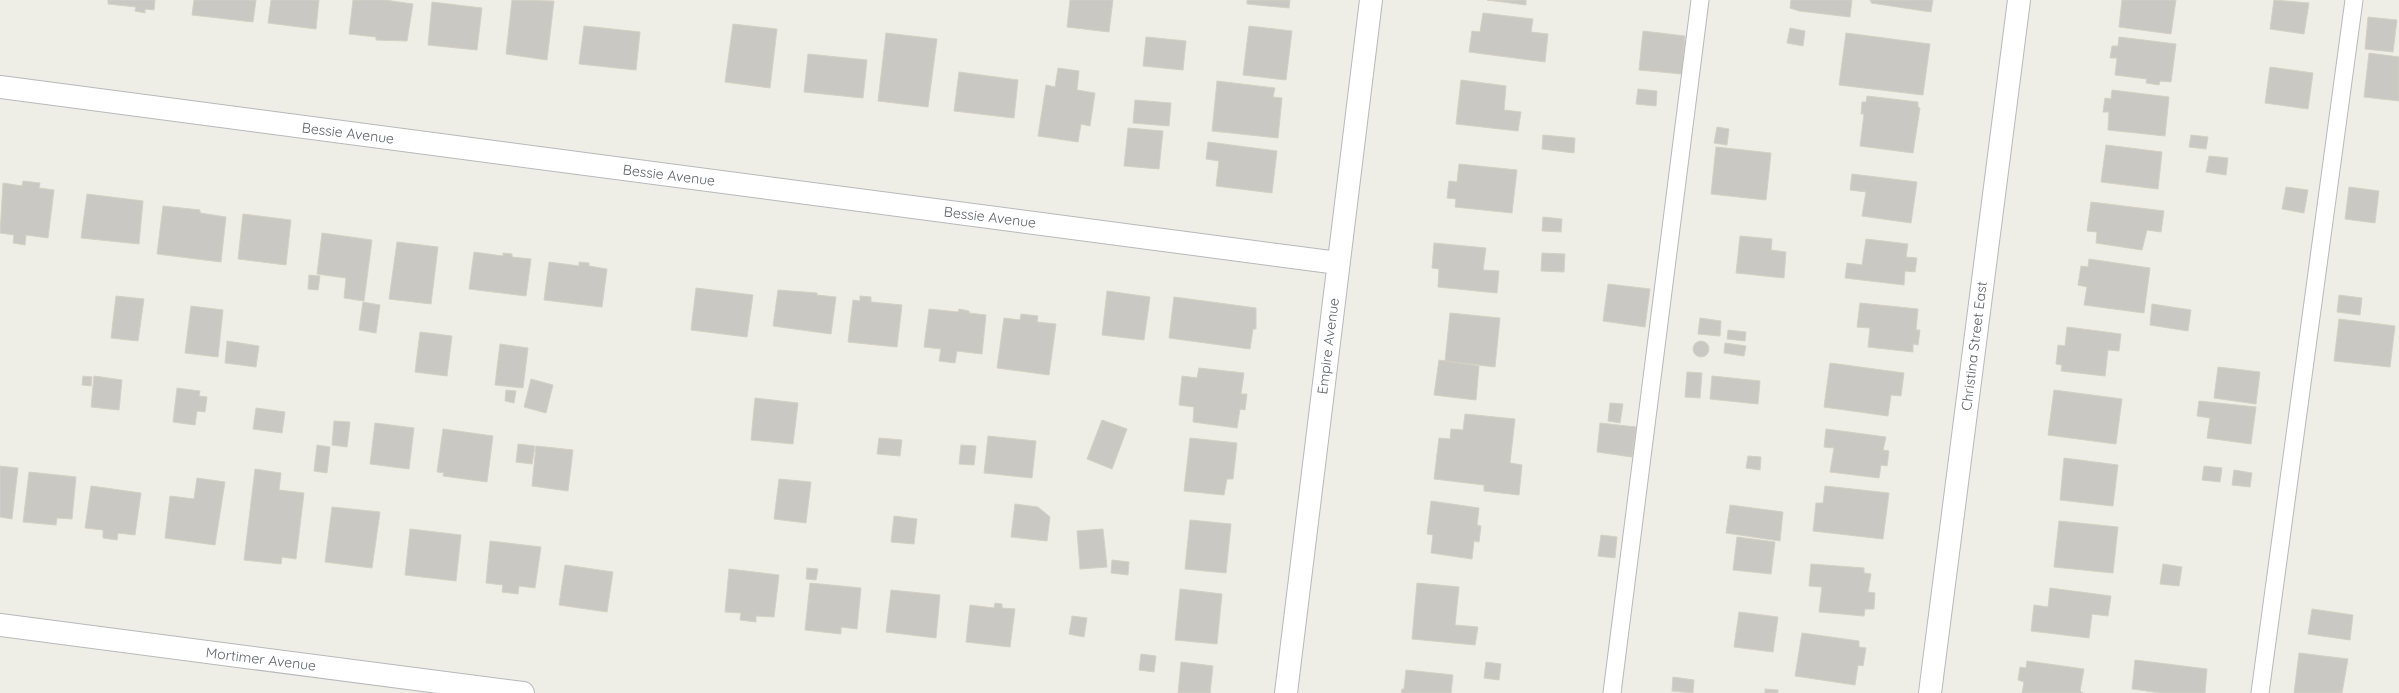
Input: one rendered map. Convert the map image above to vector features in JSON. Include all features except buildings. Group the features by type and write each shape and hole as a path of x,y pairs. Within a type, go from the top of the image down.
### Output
{"street":[{"name":"Empire Avenue","path":"1286,693 1370,0"},
{"name":"Christina Street East","path":"1930,693 2019,0"},
{"name":"Bessie Avenue","path":"0,87 1338,263"},
{"name":"Mortimer Avenue","path":"0,626 523,693"}],"lane":[{"path":"1612,693 1700,0"},
{"path":"2260,693 2354,0"}]}
